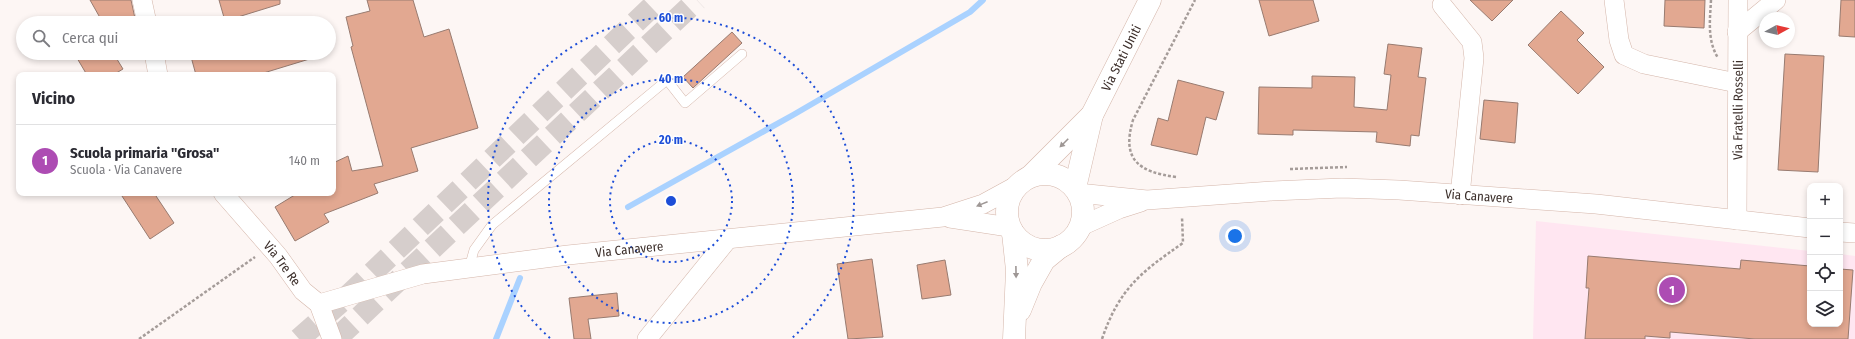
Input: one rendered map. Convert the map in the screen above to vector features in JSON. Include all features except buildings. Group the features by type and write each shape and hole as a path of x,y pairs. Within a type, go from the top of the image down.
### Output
{"street":[{"path":"142,0 145,16"},
{"name":"Via Stati Uniti","path":"1076,191 1092,115 1150,0"},
{"path":"1614,0 1620,40 1624,55 1644,64 1737,83"},
{"name":"Via Fratelli Rosselli","path":"1737,220 1738,0"},
{"path":"1737,32 1776,0"},
{"path":"1442,5 1472,42 1474,58 1460,195"},
{"path":"155,60 157,72"},
{"name":"Via Stati Uniti","path":"1024,181 1092,115"},
{"path":"1043,174 1055,175 1066,180 1076,191 1082,207 1079,228 1075,235 1044,260 1031,283 1014,334 1016,270 1011,230 1006,209 1010,196 1024,181 1043,174"},
{"name":"Via Canavere","path":"320,304 423,274 568,255 943,217 983,204 1024,181"},
{"name":"Via Canavere","path":"1076,191 1147,200 1182,199 1272,191 1342,188 1596,204 1807,228"},
{"name":"Via Tre Re","path":"225,196 270,247 303,291 320,304"},
{"name":"Via Canavere","path":"1079,228 1119,208 1147,200"},
{"name":"Via Canavere","path":"943,217 993,223 1011,230"},
{"path":"1011,230 1020,241 1029,247 1045,250 1061,246"},
{"path":"1843,232 1855,234"},
{"path":"647,339 728,239"},
{"path":"320,304 332,339"}],"lane":[{"path":"469,268 474,250 492,225 667,80 685,103 742,54"}],"path":[{"path":"1182,177 1152,173 1138,165 1130,152 1128,136 1133,120 1195,0"},
{"path":"1287,169 1336,166 1352,167"},
{"path":"1102,339 1110,315 1128,288 1153,264 1183,243 1182,199"},
{"path":"139,339 270,247"}],"shaded area":[{"path":"1536,221 1807,251 1807,327 1843,327 1843,254 1855,256 1855,339 1533,339"}],"waterway":[{"path":"628,207 793,115 970,12 983,0"},
{"path":"496,339 520,278"}],"tunnel":[{"path":"299,339 351,293 659,0"},
{"path":"336,339 697,0"}],"place":[{"name":"Scuola primaria \"Grosa\"","path":"1672,290"}]}
